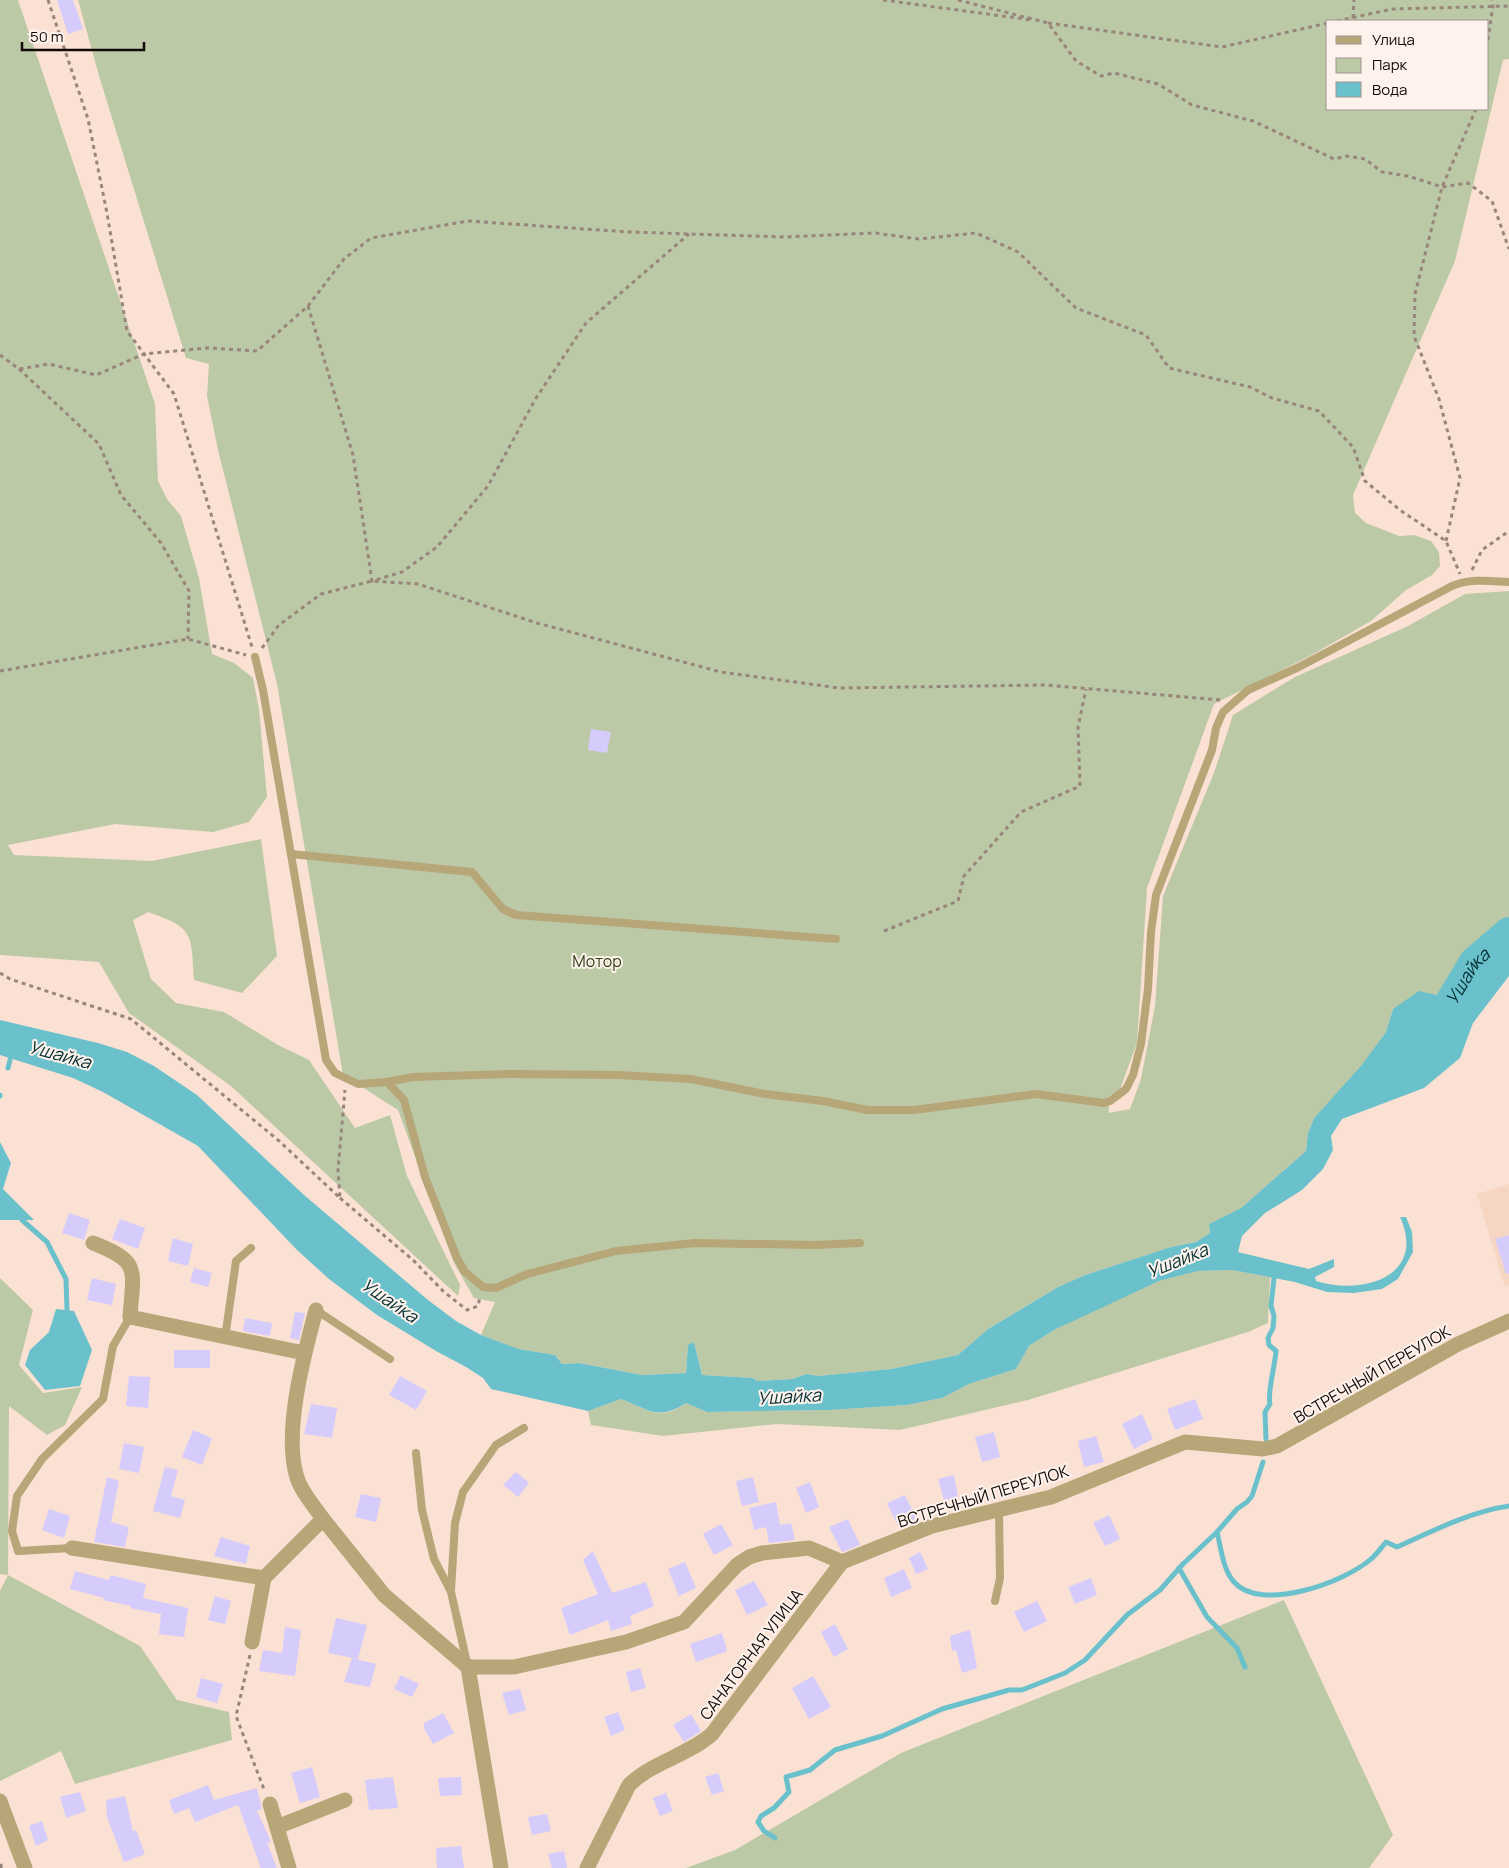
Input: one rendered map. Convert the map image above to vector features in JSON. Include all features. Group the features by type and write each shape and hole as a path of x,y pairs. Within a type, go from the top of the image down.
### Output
{"street":[{"path":"93,1243 121,1255 133,1272 130,1317 304,1353"},
{"path":"316,1310 304,1353 291,1443 300,1486 323,1519 384,1595 468,1667 500,1868"},
{"name":"ВСТРЕЧНЫЙ ПЕРЕУЛОК","path":"842,1562 932,1526 1051,1498 1185,1442 1263,1449 1277,1446 1458,1344 1509,1321"},
{"path":"252,1642 264,1578 323,1519"},
{"path":"72,1548 264,1578"},
{"path":"468,1667 514,1667 626,1642 684,1622 737,1565 756,1555 809,1548 842,1562"},
{"name":"САНАТОРНАЯ УЛИЦА","path":"588,1868 629,1785 639,1774 698,1746 712,1734 748,1690 842,1562"},
{"path":"277,1827 345,1800"},
{"path":"0,1801 25,1868"},
{"path":"270,1804 289,1868"}],"lane":[{"path":"255,658 263,690 326,1060 334,1073 346,1080 358,1084 387,1082 413,1077 512,1074 691,1079 764,1094 823,1101 867,1110 914,1110 1036,1094 1054,1095 1092,1103 1110,1102 1126,1089 1133,1075 1141,1044 1156,895 1212,750 1216,728 1223,712 1234,700 1248,690 1298,667 1464,581 1509,582"},
{"path":"291,854 472,872 503,909 516,915 836,939"},
{"path":"387,1082 404,1100 426,1177 457,1258 465,1272 483,1287 496,1288 527,1274 616,1251 696,1243 816,1245 860,1243"},
{"path":"226,1338 236,1262 251,1248"},
{"path":"316,1310 390,1359"},
{"path":"72,1548 18,1551 12,1531 17,1496 42,1459 103,1400 113,1346 130,1317"},
{"path":"450,1592 455,1523 463,1492 496,1445 524,1428"},
{"path":"416,1453 422,1510 434,1559 450,1592 468,1667"},
{"path":"995,1601 1000,1578 999,1510"}],"path":[{"path":"48,0 88,118 107,213 127,331 174,394 255,658"},
{"path":"883,0 1222,47 1326,23"},
{"path":"958,0 1048,23 1076,62 1101,76 1114,72 1158,84 1192,105 1253,121 1334,159 1347,156 1365,160 1382,172 1408,176 1442,187 1468,182 1492,201 1509,250"},
{"path":"1353,18 1354,0"},
{"path":"1489,33 1492,0"},
{"path":"1342,20 1392,9 1509,6"},
{"path":"1446,541 1460,478 1439,399 1414,336 1414,294 1442,187 1476,110"},
{"path":"19,369 48,364 96,375 144,354 208,348 257,351 308,306 344,259 371,238 468,221 689,234 784,237 875,233 919,239 976,233 1018,252 1076,308 1146,336 1169,368 1250,387 1272,398 1319,411 1353,447 1365,481 1400,510 1446,541 1464,581"},
{"path":"255,658 279,625 321,594 402,572 437,547 488,486 536,398 586,323 689,234"},
{"path":"308,306 353,455 372,581"},
{"path":"0,355 19,369 99,444 122,494 161,544 189,591 188,638"},
{"path":"1476,580 1472,571 1482,550 1509,531"},
{"path":"372,581 418,584 538,623 721,672 839,688 1045,685 1234,700"},
{"path":"0,670 188,638 255,658"},
{"path":"884,931 958,902 964,876 1021,812 1080,786 1078,727 1086,689"},
{"path":"0,973 10,979 131,1019 278,1140 340,1198 413,1260 443,1291 467,1310 478,1306 483,1287"},
{"path":"340,1198 338,1170 346,1080"},
{"path":"252,1642 236,1716 270,1804"}],"shaded area":[{"path":"1509,1184 1509,1285 1505,1287 1477,1194"}],"green space":[{"path":"0,0 18,0 155,404 158,481 167,499 181,516 199,578 212,654 234,663 253,678 259,709 267,797 249,822 213,832 115,824 8,845 14,855 152,861 261,839 277,956 242,993 194,980 191,942 188,935 175,923 148,912 133,920 151,979 176,1003 224,1012 278,1045 309,1060 355,1128 390,1115 407,1176 460,1285 458,1296 231,1086 129,1013 99,962 0,955"},
{"name":"Мотор","path":"78,0 1509,0 1509,59 1503,60 1455,261 1353,495 1355,513 1366,523 1399,536 1414,535 1431,541 1439,552 1440,566 1432,575 1406,590 1371,621 1310,656 1214,704 1147,888 1137,1043 1120,1089 1108,1097 1109,1113 1130,1109 1141,1079 1155,1006 1163,896 1214,773 1233,715 1295,677 1408,626 1465,594 1509,591 1509,934 1481,972 1470,981 1393,1009 1386,1032 1361,1067 1314,1118 1308,1133 1306,1151 1241,1208 1209,1224 1210,1233 1196,1242 1171,1247 1085,1275 1058,1287 988,1329 958,1355 891,1369 818,1376 807,1374 792,1379 757,1381 753,1378 702,1375 694,1342 688,1346 686,1373 642,1375 579,1363 562,1364 555,1355 519,1349 481,1335 495,1302 474,1298 454,1263 398,1110 343,1075 277,684 218,450 207,396 209,364 186,358 100,79"},
{"path":"1232,1270 1270,1277 1268,1323 1248,1332 1028,1400 900,1430 777,1424 663,1436 591,1425 588,1411 621,1399 647,1410 661,1413 677,1409 686,1403 707,1412 830,1410 907,1405 942,1398 969,1384 1016,1369 1029,1346 1054,1330 1108,1303 1159,1281 1198,1271"},
{"path":"0,1278 33,1310 19,1365 43,1393 82,1387 65,1425 47,1435 9,1406 8,1575 0,1574"},
{"path":"8,1575 140,1646 177,1700 229,1712 232,1740 75,1784 61,1751 0,1781 0,1591"},
{"path":"1284,1600 1393,1835 1369,1868 686,1868 735,1850 901,1753"}],"water":[{"path":"1509,934 1509,976 1473,1023 1460,1058 1424,1088 1342,1119 1331,1136 1333,1150 1323,1169 1302,1190 1265,1213 1242,1236 1238,1252 1309,1269 1334,1259 1334,1267 1315,1277 1316,1281 1334,1285 1353,1286 1370,1283 1386,1277 1398,1267 1405,1254 1406,1237 1400,1217 1406,1217 1412,1232 1413,1252 1398,1279 1382,1289 1354,1293 1327,1292 1295,1282 1232,1270 1198,1271 1159,1281 1054,1330 1029,1346 1016,1369 969,1384 942,1398 907,1405 830,1410 707,1412 686,1403 668,1412 661,1413 647,1410 621,1399 588,1411 491,1389 483,1378 377,1315 329,1279 297,1250 198,1146 103,1092 73,1078 0,1055 0,1020 98,1043 127,1052 154,1066 197,1095 304,1195 428,1300 456,1321 481,1335 519,1349 555,1355 562,1364 579,1363 642,1375 686,1373 688,1345 694,1342 702,1375 753,1378 757,1381 792,1379 807,1374 818,1376 891,1369 958,1355 988,1329 1058,1287 1085,1275 1171,1247 1196,1242 1210,1233 1209,1224 1241,1208 1306,1151 1308,1133 1314,1118 1361,1066 1386,1032 1393,1009 1419,991 1437,995 1475,978 1496,948"},
{"path":"0,1142 11,1163 3,1189 34,1220 0,1220"},
{"path":"56,1309 74,1311 92,1350 80,1386 45,1390 25,1365 30,1350 49,1332"}],"building":[{"path":"57,0 73,0 83,29 68,34"},
{"path":"591,729 611,732 607,753 588,750"},
{"path":"69,1213 90,1220 84,1240 62,1233"},
{"path":"120,1219 145,1228 138,1249 112,1239"},
{"path":"1509,1235 1509,1273 1506,1274 1495,1239"},
{"path":"173,1238 193,1244 188,1266 168,1261"},
{"path":"194,1268 212,1273 208,1287 190,1282"},
{"path":"92,1278 116,1284 112,1305 87,1300"},
{"path":"295,1312 305,1313 299,1340 290,1338"},
{"path":"245,1318 272,1323 270,1336 243,1331"},
{"path":"174,1350 210,1350 210,1368 174,1368"},
{"path":"129,1376 150,1377 148,1408 126,1406"},
{"path":"400,1376 427,1391 416,1410 389,1395"},
{"path":"1195,1399 1203,1419 1175,1430 1167,1409"},
{"path":"311,1404 337,1408 332,1438 304,1434"},
{"path":"1142,1414 1153,1439 1134,1449 1122,1424"},
{"path":"193,1430 212,1438 202,1465 182,1457"},
{"path":"994,1432 1000,1457 982,1462 975,1437"},
{"path":"1096,1436 1104,1462 1084,1467 1078,1441"},
{"path":"124,1443 144,1447 139,1473 119,1469"},
{"path":"165,1467 178,1470 171,1496 185,1500 180,1518 153,1511"},
{"path":"516,1472 529,1483 518,1497 503,1485"},
{"path":"954,1475 958,1497 944,1500 938,1479"},
{"path":"107,1477 119,1481 111,1522 129,1527 125,1547 94,1542"},
{"path":"753,1477 759,1502 742,1506 736,1481"},
{"path":"810,1482 819,1507 806,1513 796,1488"},
{"path":"361,1494 381,1498 376,1522 355,1517"},
{"path":"905,1495 916,1518 898,1526 887,1503"},
{"path":"776,1502 780,1525 791,1523 795,1540 769,1543 766,1527 754,1530 749,1508"},
{"path":"49,1509 70,1516 64,1538 42,1530"},
{"path":"1109,1515 1120,1539 1105,1546 1093,1523"},
{"path":"848,1519 860,1545 842,1552 829,1527"},
{"path":"721,1524 733,1545 714,1555 703,1534"},
{"path":"221,1537 250,1546 246,1564 214,1556"},
{"path":"593,1551 612,1593 646,1582 654,1606 630,1616 632,1624 611,1631 608,1620 570,1635 561,1608 598,1594 583,1560"},
{"path":"920,1552 928,1569 916,1574 909,1558"},
{"path":"685,1562 696,1588 679,1596 668,1569"},
{"path":"904,1569 912,1588 891,1597 884,1578"},
{"path":"75,1571 109,1580 111,1575 146,1584 143,1598 188,1608 184,1637 159,1634 161,1614 130,1608 131,1606 103,1600 104,1598 70,1589"},
{"path":"1091,1578 1097,1595 1075,1604 1068,1587"},
{"path":"754,1581 768,1605 747,1615 735,1590"},
{"path":"215,1596 231,1601 225,1624 208,1620"},
{"path":"1037,1601 1047,1621 1024,1632 1014,1612"},
{"path":"336,1618 367,1625 358,1659 328,1653"},
{"path":"835,1624 848,1649 834,1657 821,1632"},
{"path":"285,1627 301,1630 295,1676 259,1671 263,1650 282,1653"},
{"path":"970,1630 977,1668 962,1673 956,1650 952,1651 950,1636"},
{"path":"722,1633 727,1651 696,1662 690,1644"},
{"path":"352,1658 376,1664 370,1687 344,1682"},
{"path":"640,1668 646,1688 631,1692 626,1672"},
{"path":"401,1675 419,1684 412,1697 394,1689"},
{"path":"813,1676 831,1707 809,1719 792,1688"},
{"path":"201,1678 223,1684 217,1703 196,1697"},
{"path":"520,1689 526,1710 509,1715 502,1693"},
{"path":"618,1712 625,1730 611,1736 604,1717"},
{"path":"443,1713 454,1733 433,1744 424,1728 424,1723"},
{"path":"691,1714 701,1731 684,1742 673,1725"},
{"path":"312,1767 320,1797 300,1803 291,1773"},
{"path":"718,1773 724,1791 712,1795 705,1777"},
{"path":"393,1777 398,1808 369,1810 365,1780"},
{"path":"461,1777 462,1795 440,1796 438,1778"},
{"path":"208,1785 214,1800 257,1788 262,1809 257,1811 271,1842 267,1843 277,1868 261,1868 238,1805 195,1822 189,1808 174,1814 169,1800"},
{"path":"80,1792 86,1811 66,1818 60,1797"},
{"path":"666,1793 673,1811 660,1816 653,1798"},
{"path":"125,1796 133,1831 136,1830 145,1854 124,1862 107,1817 106,1800"},
{"path":"547,1814 551,1831 532,1835 528,1817"},
{"path":"42,1821 48,1840 36,1846 29,1826"},
{"path":"461,1846 464,1868 437,1868 436,1848"},
{"path":"564,1851 567,1868 552,1868 548,1854"}],"waterway":[{"name":"Ушайка","path":"1440,1019 1474,962 1509,932"},
{"path":"8,1068 12,1052"},
{"path":"22,1220 47,1242 66,1279 67,1310"},
{"path":"1266,1439 1265,1412 1270,1404 1269,1399 1276,1351 1269,1345 1268,1338 1273,1328 1274,1316 1271,1306 1274,1278"},
{"path":"775,1838 764,1831 758,1822 761,1816 774,1808 789,1792 786,1777 810,1770 835,1750 882,1736 942,1709 1009,1690 1022,1690 1065,1673 1085,1660 1127,1615 1160,1590 1237,1509 1247,1502 1252,1496 1263,1462"},
{"path":"1217,1532 1227,1571 1234,1582 1247,1591 1263,1595 1282,1594 1303,1591 1342,1577 1371,1559 1386,1542 1397,1547 1465,1517 1509,1506"},
{"path":"1179,1568 1207,1617 1237,1648 1245,1667"}],"railway":[{"path":"0,1864 1,1868"}]}
